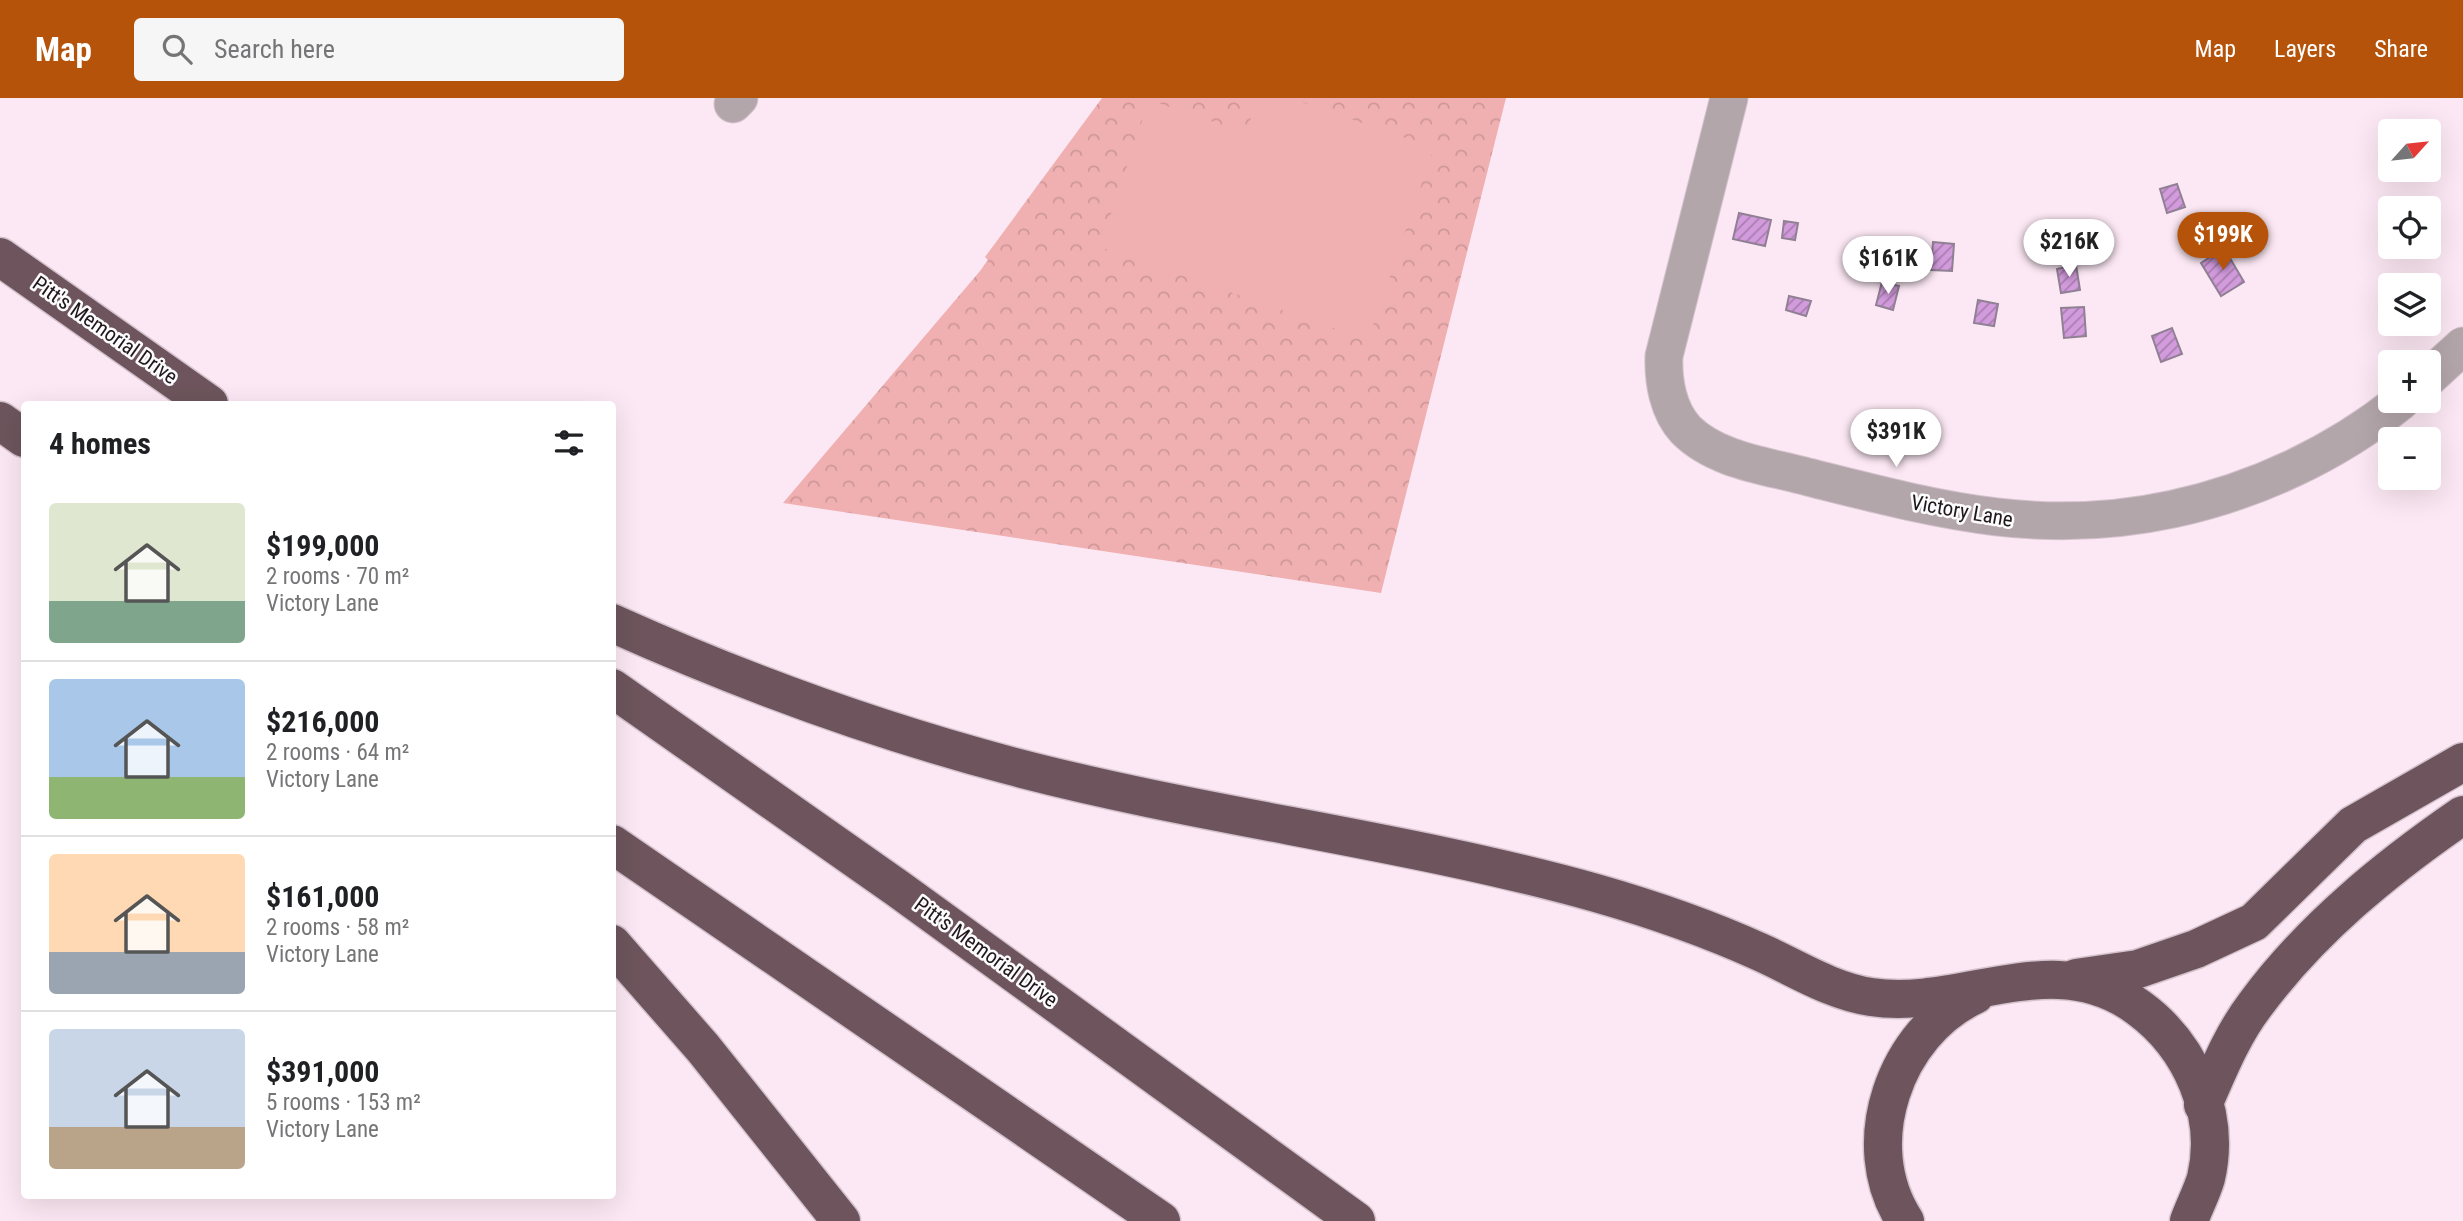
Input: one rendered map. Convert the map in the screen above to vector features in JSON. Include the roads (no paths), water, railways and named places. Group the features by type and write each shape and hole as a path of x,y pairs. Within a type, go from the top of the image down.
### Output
{"highway":[{"name":"Pitt's Memorial Drive","path":"0,257 205,401"},
{"path":"0,421 21,436"},
{"path":"616,625 855,719 1012,766 1444,855 1598,894 1696,925 1824,983 1871,997 1922,998 2045,978 2093,985 2137,1006 2173,1039 2198,1081 2209,1128 2206,1177 2189,1221"},
{"name":"Pitt's Memorial Drive","path":"616,691 897,888 1356,1221"},
{"path":"2064,980 2138,969 2196,949 2253,922 2353,825 2463,762"},
{"path":"2203,1105 2222,1059 2254,1005 2326,924 2404,856 2463,815"},
{"path":"616,847 1161,1221"},
{"path":"616,949 703,1048 841,1221"},
{"path":"1876,1221 1886,1174 1883,1134 1890,1095 1905,1058 1929,1027 1961,1002 1996,985"},
{"path":"1886,1174 1905,1221"}],"street":[{"name":"Victory Lane","path":"1729,98 1664,356 1663,373 1667,392 1685,429 1716,450 1928,507 1972,516 2051,522 2093,521 2172,510 2252,486 2326,452 2383,413"},
{"path":"2441,366 2463,346"}]}
